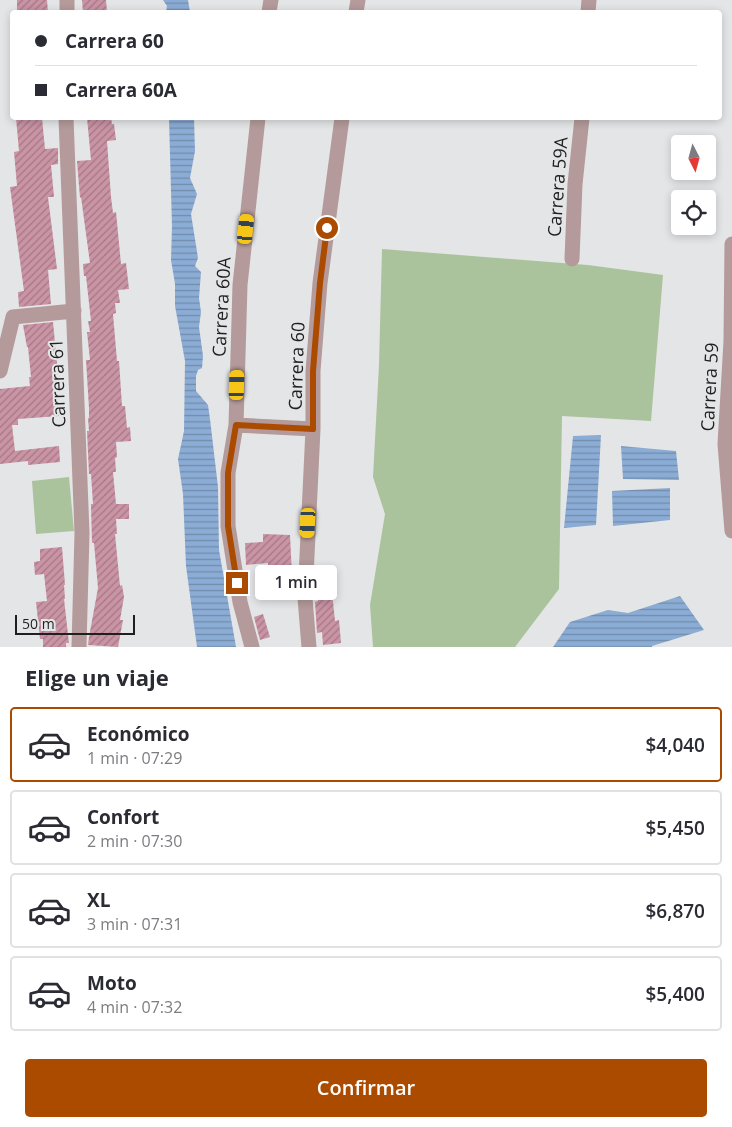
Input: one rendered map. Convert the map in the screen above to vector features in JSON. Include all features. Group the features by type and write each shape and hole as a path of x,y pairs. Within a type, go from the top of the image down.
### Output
{"street":[{"name":"Carrera 61","path":"66,120 82,533 79,647"},
{"name":"Carrera 60A","path":"252,647 240,602 228,526 228,473 236,425 240,285 258,120"},
{"name":"Carrera 60","path":"309,647 305,598 313,429 313,371 320,283 342,120"},
{"name":"Carrera 59A","path":"572,259 575,184 582,120"},
{"name":"Carrera 59","path":"732,244 731,341 725,444 732,531"},
{"path":"0,371 13,317 74,311"},
{"path":"236,425 313,429"}],"green space":[{"path":"382,249 588,265 663,275 651,421 562,416 559,589 515,647 373,647 370,605 385,514 373,477 379,365"},
{"path":"69,477 74,531 36,534 32,481"}],"water":[{"path":"163,0 188,0 190,10 166,10 167,6"},
{"path":"169,120 194,120 195,151 190,178 197,194 191,214 198,258 195,266 201,272 199,327 203,356 202,368 198,370 196,376 196,391 208,405 218,487 219,550 236,647 197,647 186,566 183,494 178,459 184,431 185,361 175,306 175,284 171,260"},
{"path":"601,435 596,525 564,528 573,436"},
{"path":"621,446 676,451 679,480 623,479"},
{"path":"670,488 670,520 613,526 612,491"},
{"path":"680,596 704,630 652,647 553,647 570,622 608,610 628,613"}],"building":[{"path":"17,0 47,0 48,10 17,10"},
{"path":"82,0 106,0 107,10 83,10"},
{"path":"16,120 42,120 45,149 58,148 58,164 51,165 54,197 48,197 57,269 48,270 51,304 19,307 18,292 24,291 10,187 17,186 14,152 19,151"},
{"path":"87,120 111,120 112,124 114,124 116,140 107,141 111,197 113,213 116,212 121,264 126,263 129,289 118,290 120,303 115,303 116,313 113,314 122,406 125,406 127,428 130,427 131,441 116,442 116,472 113,472 116,504 129,504 129,519 116,519 117,534 115,534 120,586 122,585 124,597 120,620 123,620 118,647 88,645 98,588 94,543 92,543 91,504 93,504 91,474 89,474 87,431 89,431 89,408 86,360 90,360 87,332 90,332 88,321 91,321 83,264 90,263 80,198 77,161 91,160"},
{"path":"53,322 58,373 56,374 59,416 18,419 18,425 12,425 15,451 59,446 60,462 28,465 28,461 0,464 0,389 30,386 28,347 23,325"},
{"path":"263,534 290,535 293,596 273,597 272,570 268,570 268,563 246,565 245,543 263,542"},
{"path":"62,547 65,585 64,599 69,643 66,643 66,647 43,647 43,639 40,639 36,602 47,601 44,574 35,575 34,562 40,561 40,549"},
{"path":"334,577 335,592 332,592 335,621 339,620 341,643 323,645 322,632 317,633 315,602 318,601 316,579"},
{"path":"263,614 270,637 260,640 254,617"}],"route":[{"path":"237,583 228,526 228,473 236,425 313,429 313,371 320,283 327,228"}]}
